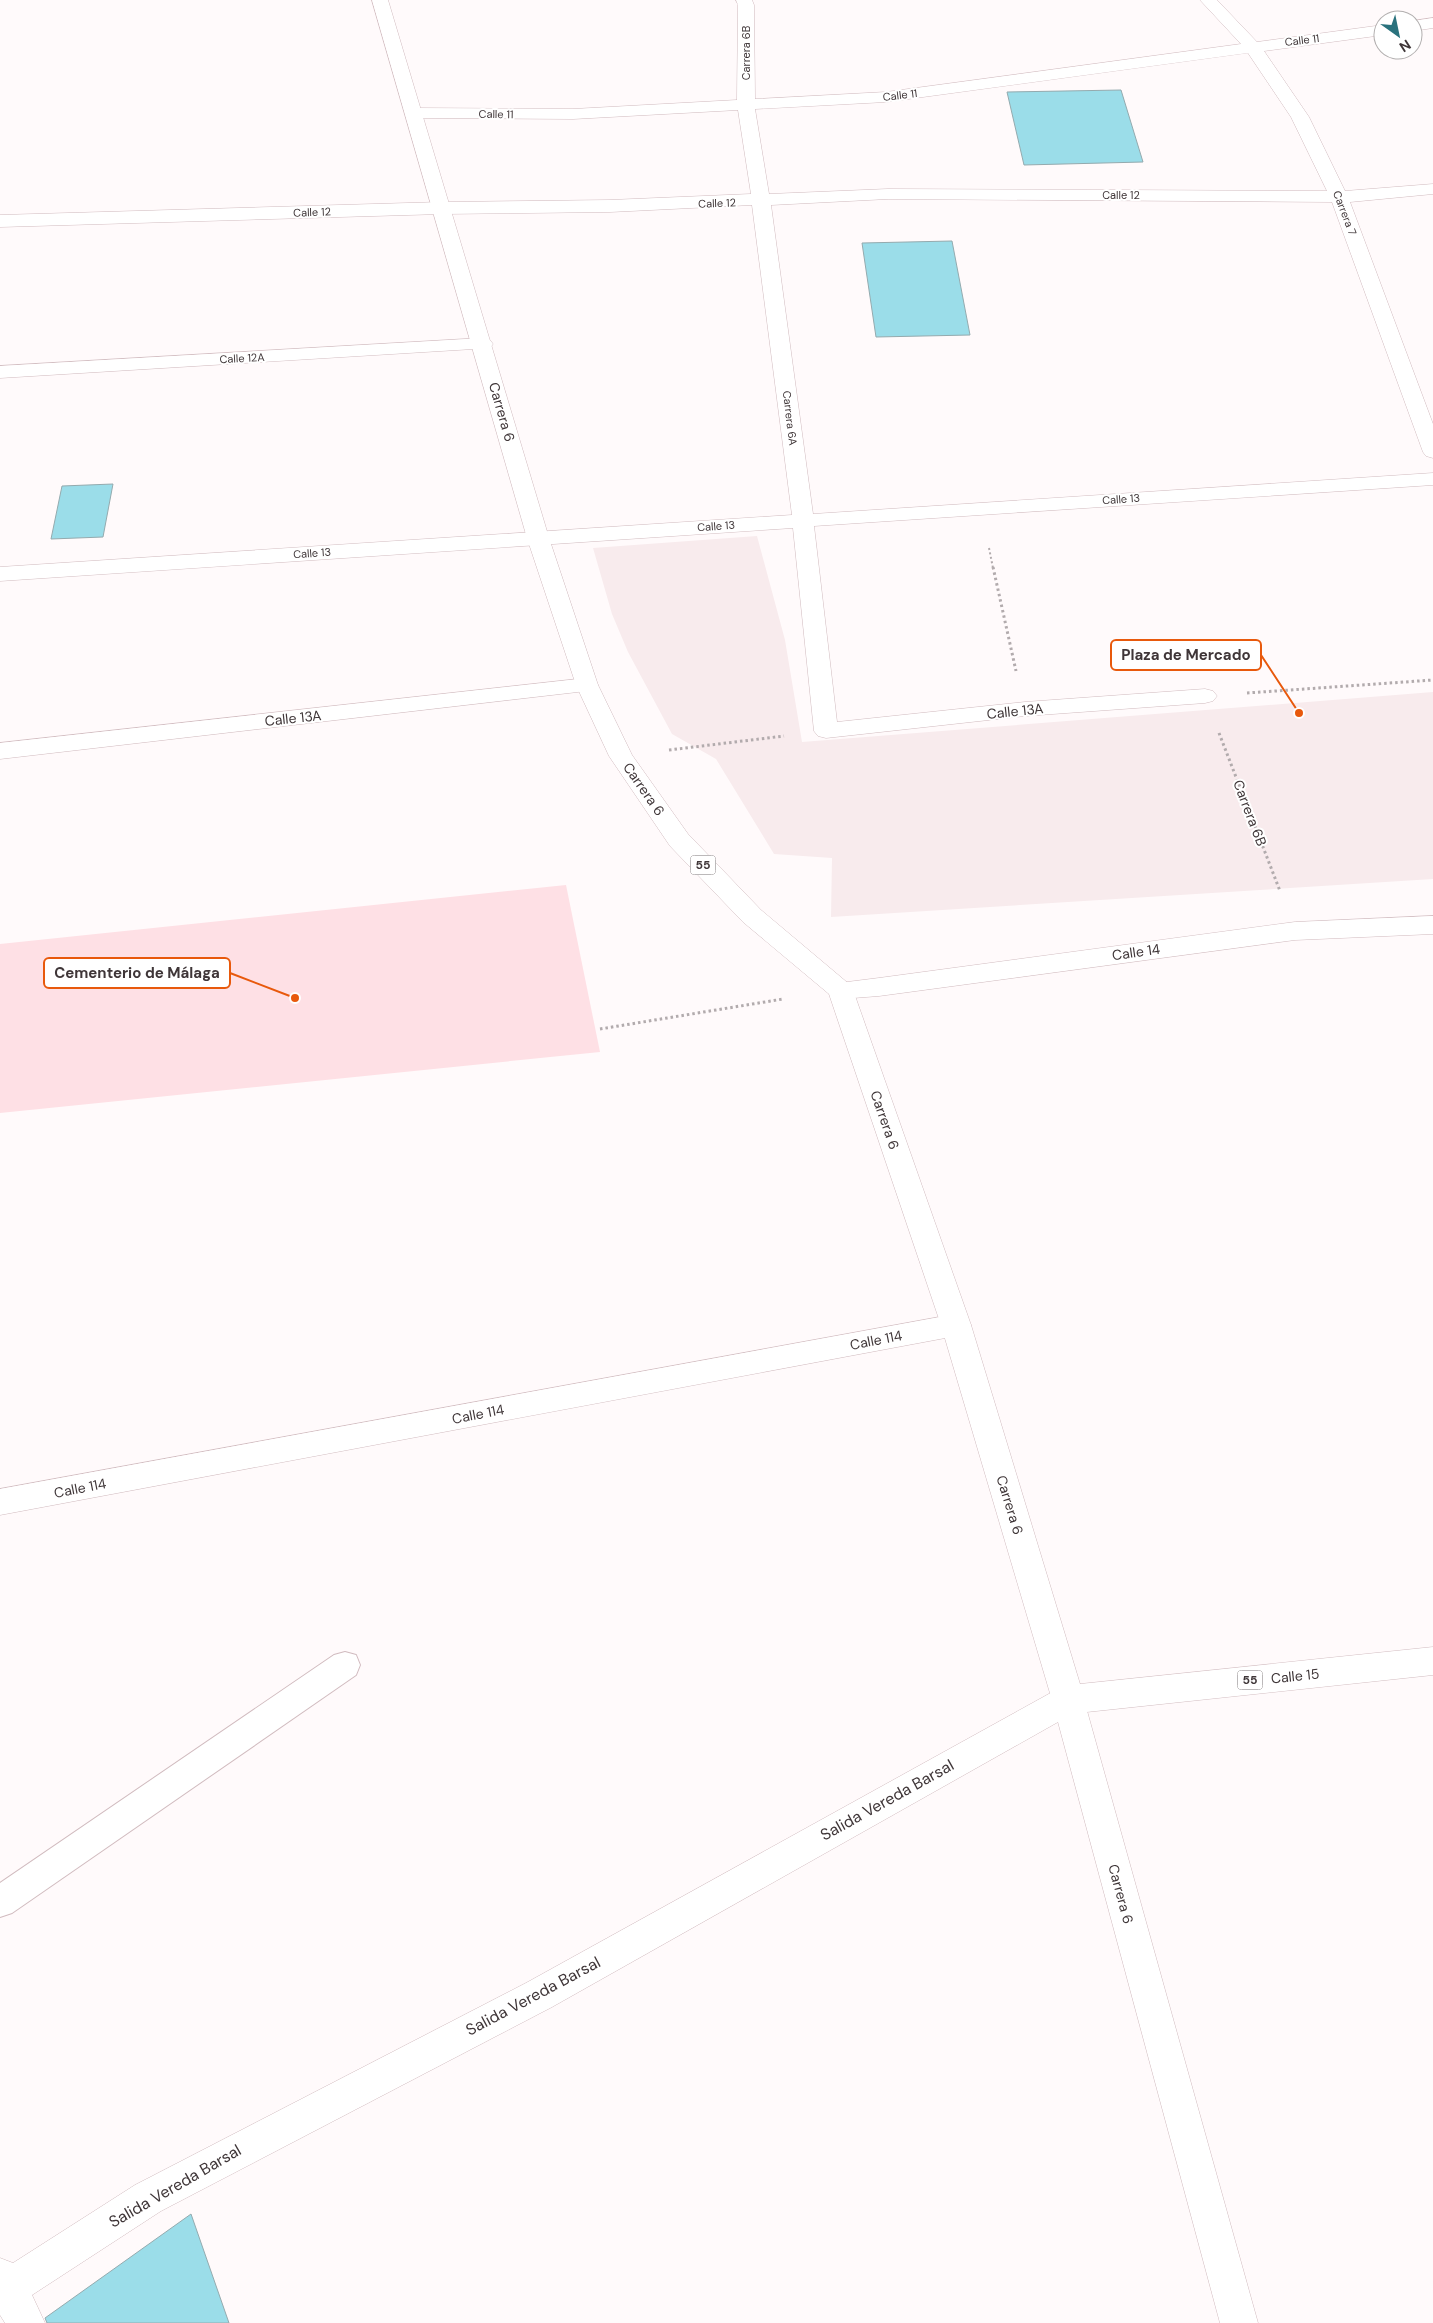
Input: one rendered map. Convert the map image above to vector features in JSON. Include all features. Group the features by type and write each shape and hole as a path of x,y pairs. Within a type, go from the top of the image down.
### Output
{"main road":[{"name":"Carrera 6","path":"380,0 483,344 538,538 587,685 621,756 679,840 752,916 840,990 956,1325 1068,1700 1239,2323"},
{"name":"Carrera 6B","path":"744,0 746,5 746,106"},
{"name":"Carrera 7","path":"1208,0 1252,46 1300,117 1339,197 1433,452"},
{"name":"Calle 11","path":"414,113 573,114 886,97 1252,46 1373,31"},
{"name":"Carrera 6A","path":"746,106 762,201 803,520 826,731"},
{"name":"Calle 12","path":"0,221 442,208 610,206 762,201 888,194 1339,197 1433,189"},
{"name":"Calle 12A","path":"0,372 483,344"},
{"name":"Calle 13","path":"0,574 1433,479"},
{"name":"Calle 13A","path":"0,751 587,685"},
{"name":"Calle 13A","path":"826,731 1025,709 1205,696"},
{"name":"Calle 14","path":"840,990 1295,931 1433,925"},
{"name":"Calle 114","path":"0,1502 956,1325"},
{"name":"Calle 15","path":"1068,1700 1433,1661"},
{"name":"Salida Vereda Barsal","path":"2,2287 148,2198 539,1994 1068,1700"},
{"path":"2,2287 26,2323"}],"lane":[{"path":"0,1902 345,1665"}],"path":[{"path":"981,508 1025,709"},
{"path":"1205,696 1433,680"},
{"name":"Carrera 6B","path":"1205,696 1295,931"},
{"path":"621,756 826,731"},
{"path":"600,1029 840,990"}],"shaded area":[{"path":"757,536 785,640 802,742 1433,692 1433,879 831,917 832,858 774,854 716,759 672,734 628,652 612,614 593,548"},
{"path":"566,885 600,1052 0,1113 0,944"}],"building":[{"path":"1121,90 1143,162 1024,165 1007,92"},
{"path":"952,241 970,335 876,337 862,243"},
{"path":"113,484 103,537 51,539 62,486"},
{"path":"191,2214 229,2323 47,2323 45,2318"}],"place":[{"name":"Plaza de Mercado","path":"1299,713"},
{"name":"Cementerio de Málaga","path":"295,998"}]}
